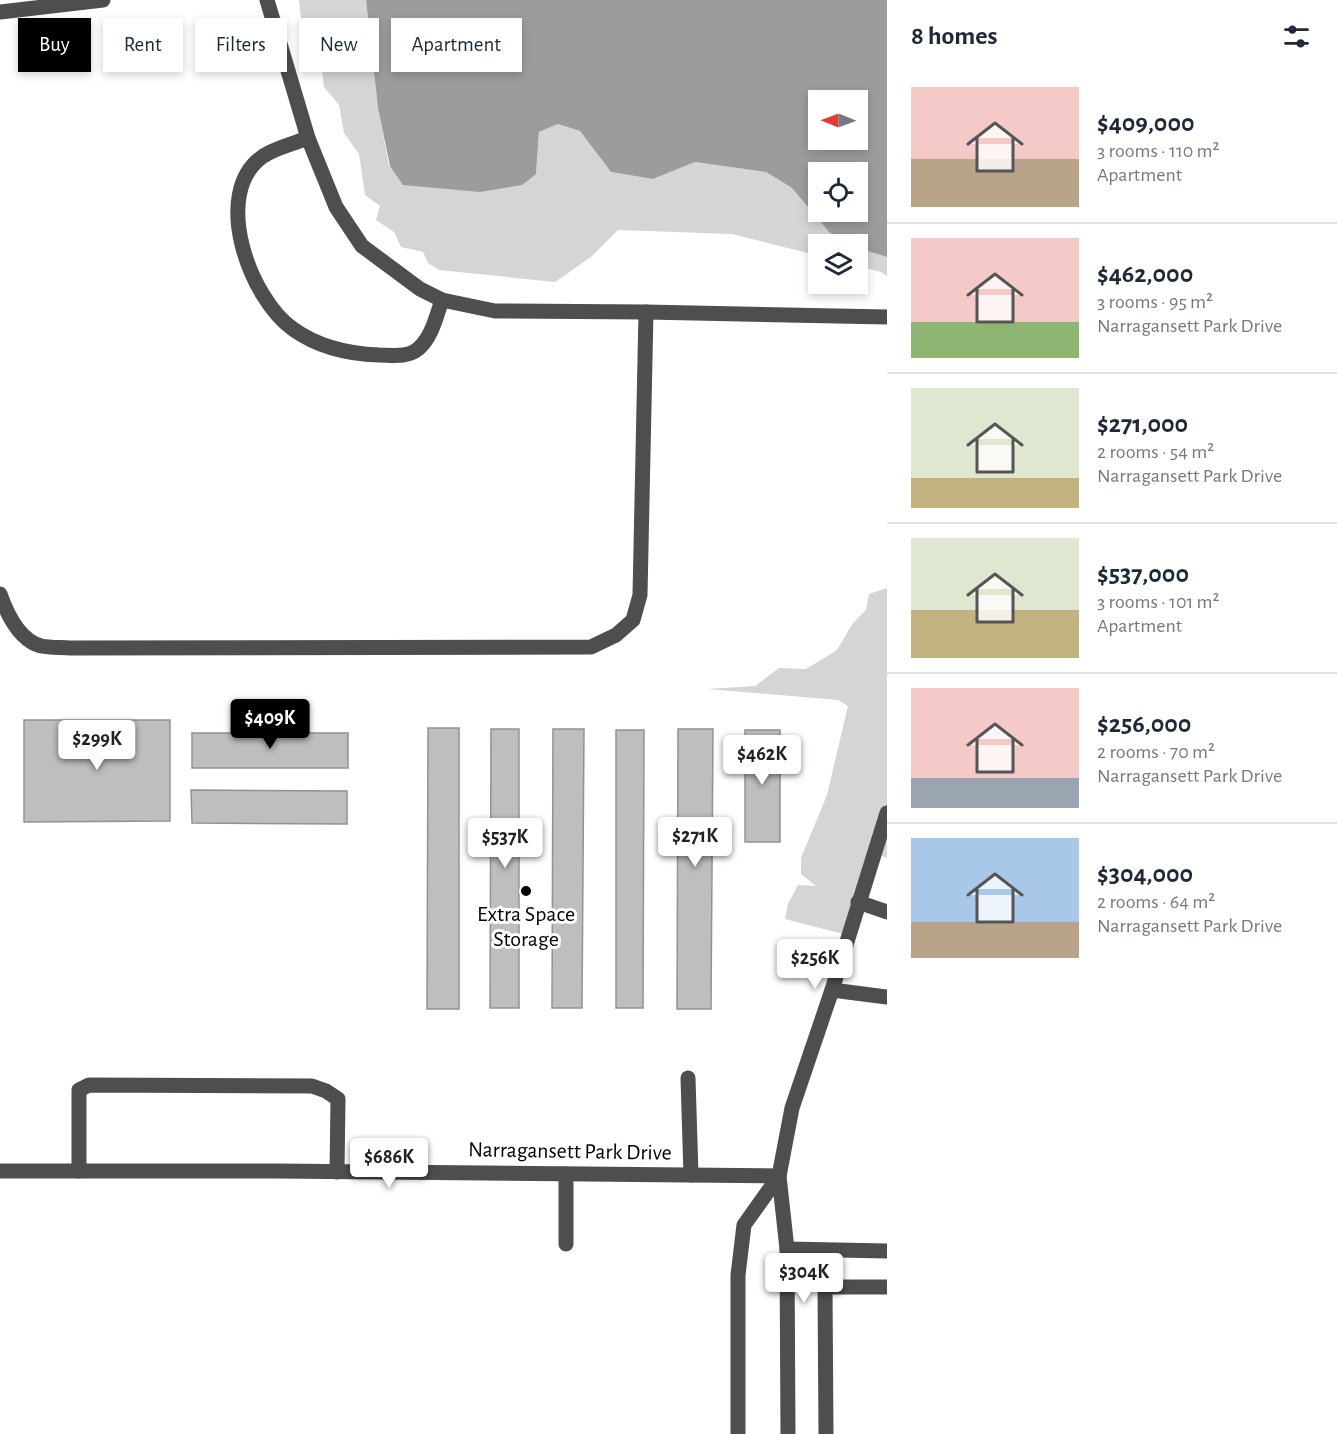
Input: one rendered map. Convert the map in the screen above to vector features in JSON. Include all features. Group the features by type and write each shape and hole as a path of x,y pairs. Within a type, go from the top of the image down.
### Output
{"street":[{"path":"0,12 103,0"},
{"path":"267,0 308,138 336,207 362,246 420,289 442,300 495,311 887,317"},
{"path":"308,138 262,157 244,176 238,204 240,241 254,280 279,317 292,329 326,347 363,354 405,356 417,350 428,337 442,300"},
{"path":"0,594 5,609 20,633 40,646 71,648 591,647 616,635 633,620 640,595 646,312"},
{"path":"788,1434 787,1249 779,1176 792,1108 832,990 887,813"},
{"path":"858,902 887,912"},
{"path":"832,990 887,997"},
{"path":"688,1078 691,1175"},
{"path":"79,1171 79,1090 89,1085 112,1085 312,1086 326,1091 338,1099 337,1172"},
{"name":"Narragansett Park Drive","path":"0,1172 779,1176"},
{"path":"566,1174 566,1245"},
{"path":"738,1434 738,1275 744,1226 779,1176"},
{"path":"787,1249 887,1251"},
{"path":"826,1434 825,1287 887,1287"}],"shaded area":[{"path":"299,0 366,0 368,18 301,18"},
{"path":"366,0 887,0 887,257 868,251 868,234 832,234 821,222 868,222 868,162 808,162 808,207 792,188 766,172 695,162 653,179 611,172 580,131 558,124 539,132 536,174 522,185 480,192 403,185 390,166 378,108 374,72 379,72 379,18 368,18"},
{"path":"322,72 374,72 389,166 536,174 539,132 558,124 580,131 611,172 653,179 695,162 766,172 792,188 808,207 808,222 821,222 832,234 808,234 808,253 732,234 618,230 591,257 555,282 439,270 428,263 423,252 401,247 394,232 376,220 380,206 365,195 359,154 344,133 339,105 324,87"},
{"path":"868,251 887,257 887,276 868,269"},
{"path":"887,588 887,858 880,855 843,934 785,919 788,904 798,885 816,886 801,874 801,858 827,795 848,706 838,700 707,689 755,686 779,668 806,669 837,650 853,623 866,610 869,594"}],"building":[{"path":"24,720 170,720 170,821 24,822"},
{"path":"428,728 459,728 459,1009 427,1009"},
{"path":"491,729 519,729 519,1008 490,1008"},
{"path":"553,729 584,729 582,1008 552,1008"},
{"path":"678,729 713,729 711,1009 677,1009"},
{"path":"616,730 644,730 643,1008 616,1008"},
{"path":"745,730 780,730 780,842 745,842"},
{"path":"192,733 348,733 348,768 192,768"},
{"path":"191,790 347,791 347,824 192,823"}],"place":[{"name":"Extra Space Storage","path":"526,891"}]}
